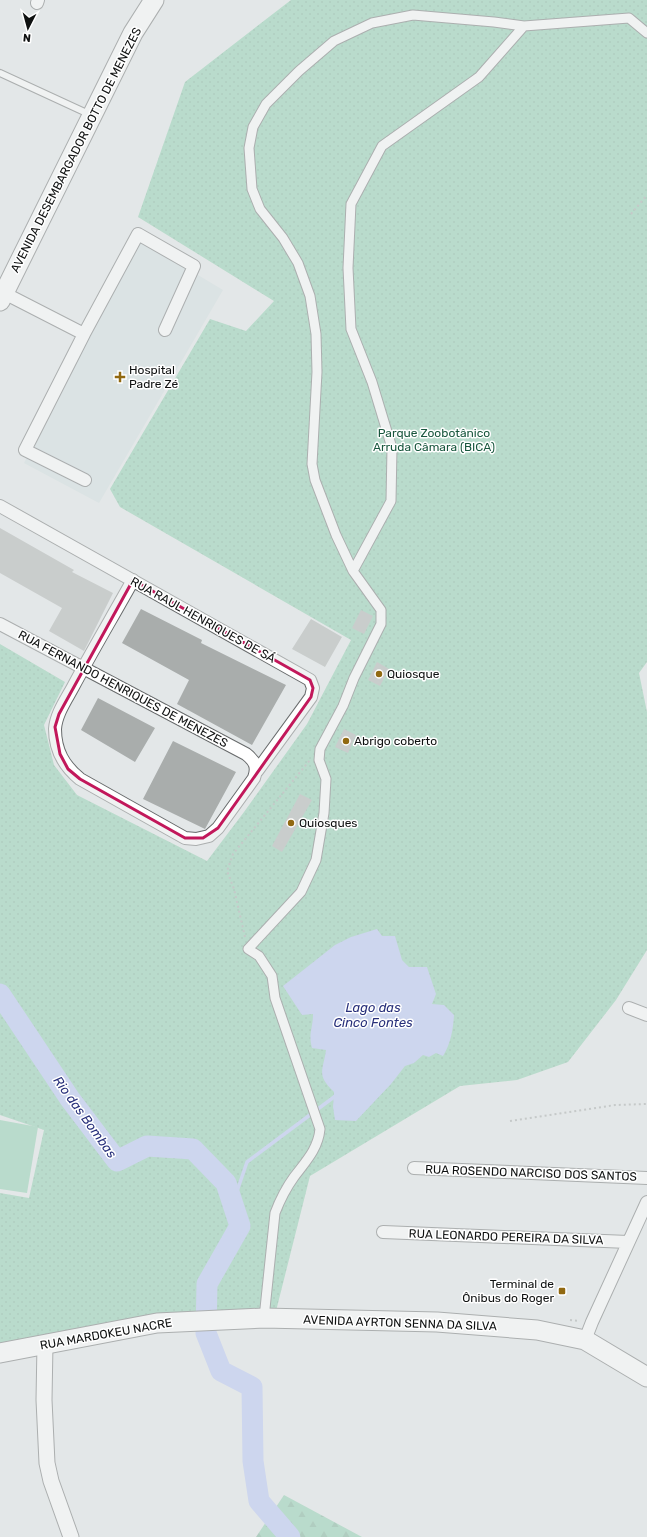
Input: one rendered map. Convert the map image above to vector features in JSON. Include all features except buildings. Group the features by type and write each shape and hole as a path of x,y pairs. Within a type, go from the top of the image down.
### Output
{"main road":[{"name":"AVENIDA DESEMBARGADOR BOTTO DE MENEZES","path":"2,297 133,33 153,0"},
{"name":"AVENIDA AYRTON SENNA DA SILVA","path":"237,1319 264,1318 458,1323 537,1330 585,1340 647,1377"},
{"name":"RUA MARDOKEU NACRE","path":"0,1353 158,1323 237,1319"}],"street":[{"path":"264,1318 275,1213 282,1196 317,1146 320,1129 318,1118 275,998 272,976 259,956 248,949 301,892 316,860 324,813 326,780 319,760 320,748 343,706 354,678 381,624 381,610 353,571 336,535 315,480 312,464 317,372 316,334 310,296 298,263 283,238 260,210 252,189 249,148 253,127 266,104 299,71 334,42 372,23 413,15 524,26 629,18 647,33"},
{"path":"353,571 391,501 392,448 372,382 352,329 348,268 351,204 382,146 479,77 524,26"},
{"path":"85,480 25,450 84,334 138,234 194,266 165,330"},
{"path":"2,297 84,334"},
{"name":"RUA RAUL HENRIQUES DE SÁ","path":"0,506 310,680 313,688 311,697 257,771"},
{"path":"133,580 83,668 59,714 55,728 56,743 68,768 80,778 185,838 196,839 209,836 218,828 254,778 257,771"},
{"name":"RUA FERNANDO HENRIQUES DE MENEZES","path":"0,624 246,754 256,765 257,771"},
{"path":"629,1008 647,1015"},
{"name":"RUA ROSENDO NARCISO DOS SANTOS","path":"414,1168 647,1178"},
{"path":"585,1340 647,1202"},
{"name":"RUA LEONARDO PEREIRA DA SILVA","path":"383,1232 628,1242"},
{"path":"45,1344 44,1400 47,1463 51,1481 71,1537"}],"lane":[{"path":"0,73 92,116"}],"path":[{"path":"631,214 647,195"},
{"path":"248,949 234,889 227,871 233,854 277,798 320,748"},
{"path":"510,1121 614,1105 647,1104"}],"highlighted area":[{"path":"133,580 310,680 313,688 311,697 218,828 203,838 185,838 80,779 68,769 60,754 55,727 59,714"}],"shaded area":[{"name":"Hospital Padre Zé","path":"136,238 223,290 99,503 24,463"}],"green space":[{"name":"Parque Zoobotânico Arruda Câmara (BICA)","path":"291,0 647,0 647,662 639,673 647,712 647,950 616,1000 568,1062 517,1080 460,1086 310,1176 273,1323 174,1319 0,1350 0,1193 29,1198 44,1130 0,1115 0,644 65,682 44,725 54,765 77,795 207,861 307,724 351,640 120,507 110,489 210,319 246,331 274,301 138,217 185,82"},
{"path":"0,1120 38,1127 27,1193 0,1189"},
{"path":"284,1495 362,1537 256,1537"}],"water":[{"name":"Lago das Cinco Fontes","path":"377,929 382,936 395,936 402,960 409,967 427,967 436,994 432,1004 444,1005 454,1015 451,1036 443,1056 436,1053 429,1057 423,1055 414,1063 405,1066 391,1084 356,1121 335,1120 333,1107 334,1092 325,1081 322,1072 326,1050 312,1048 311,1035 313,1014 302,1015 283,986 335,945 351,937"}],"waterway":[{"name":"Rio das Bombas","path":"0,994 70,1099 117,1161 147,1146 193,1149 226,1183 240,1226 207,1284 206,1333 221,1371 252,1387 253,1461 259,1501 290,1537"},
{"path":"233,1203 247,1162 338,1094"}],"place":[{"name":"Hospital Padre Zé","path":"120,377"},
{"name":"Quiosque","path":"379,674"},
{"name":"Abrigo coberto","path":"346,741"},
{"name":"Quiosques","path":"291,823"},
{"name":"Terminal de Ônibus do Roger","path":"562,1291"}]}
